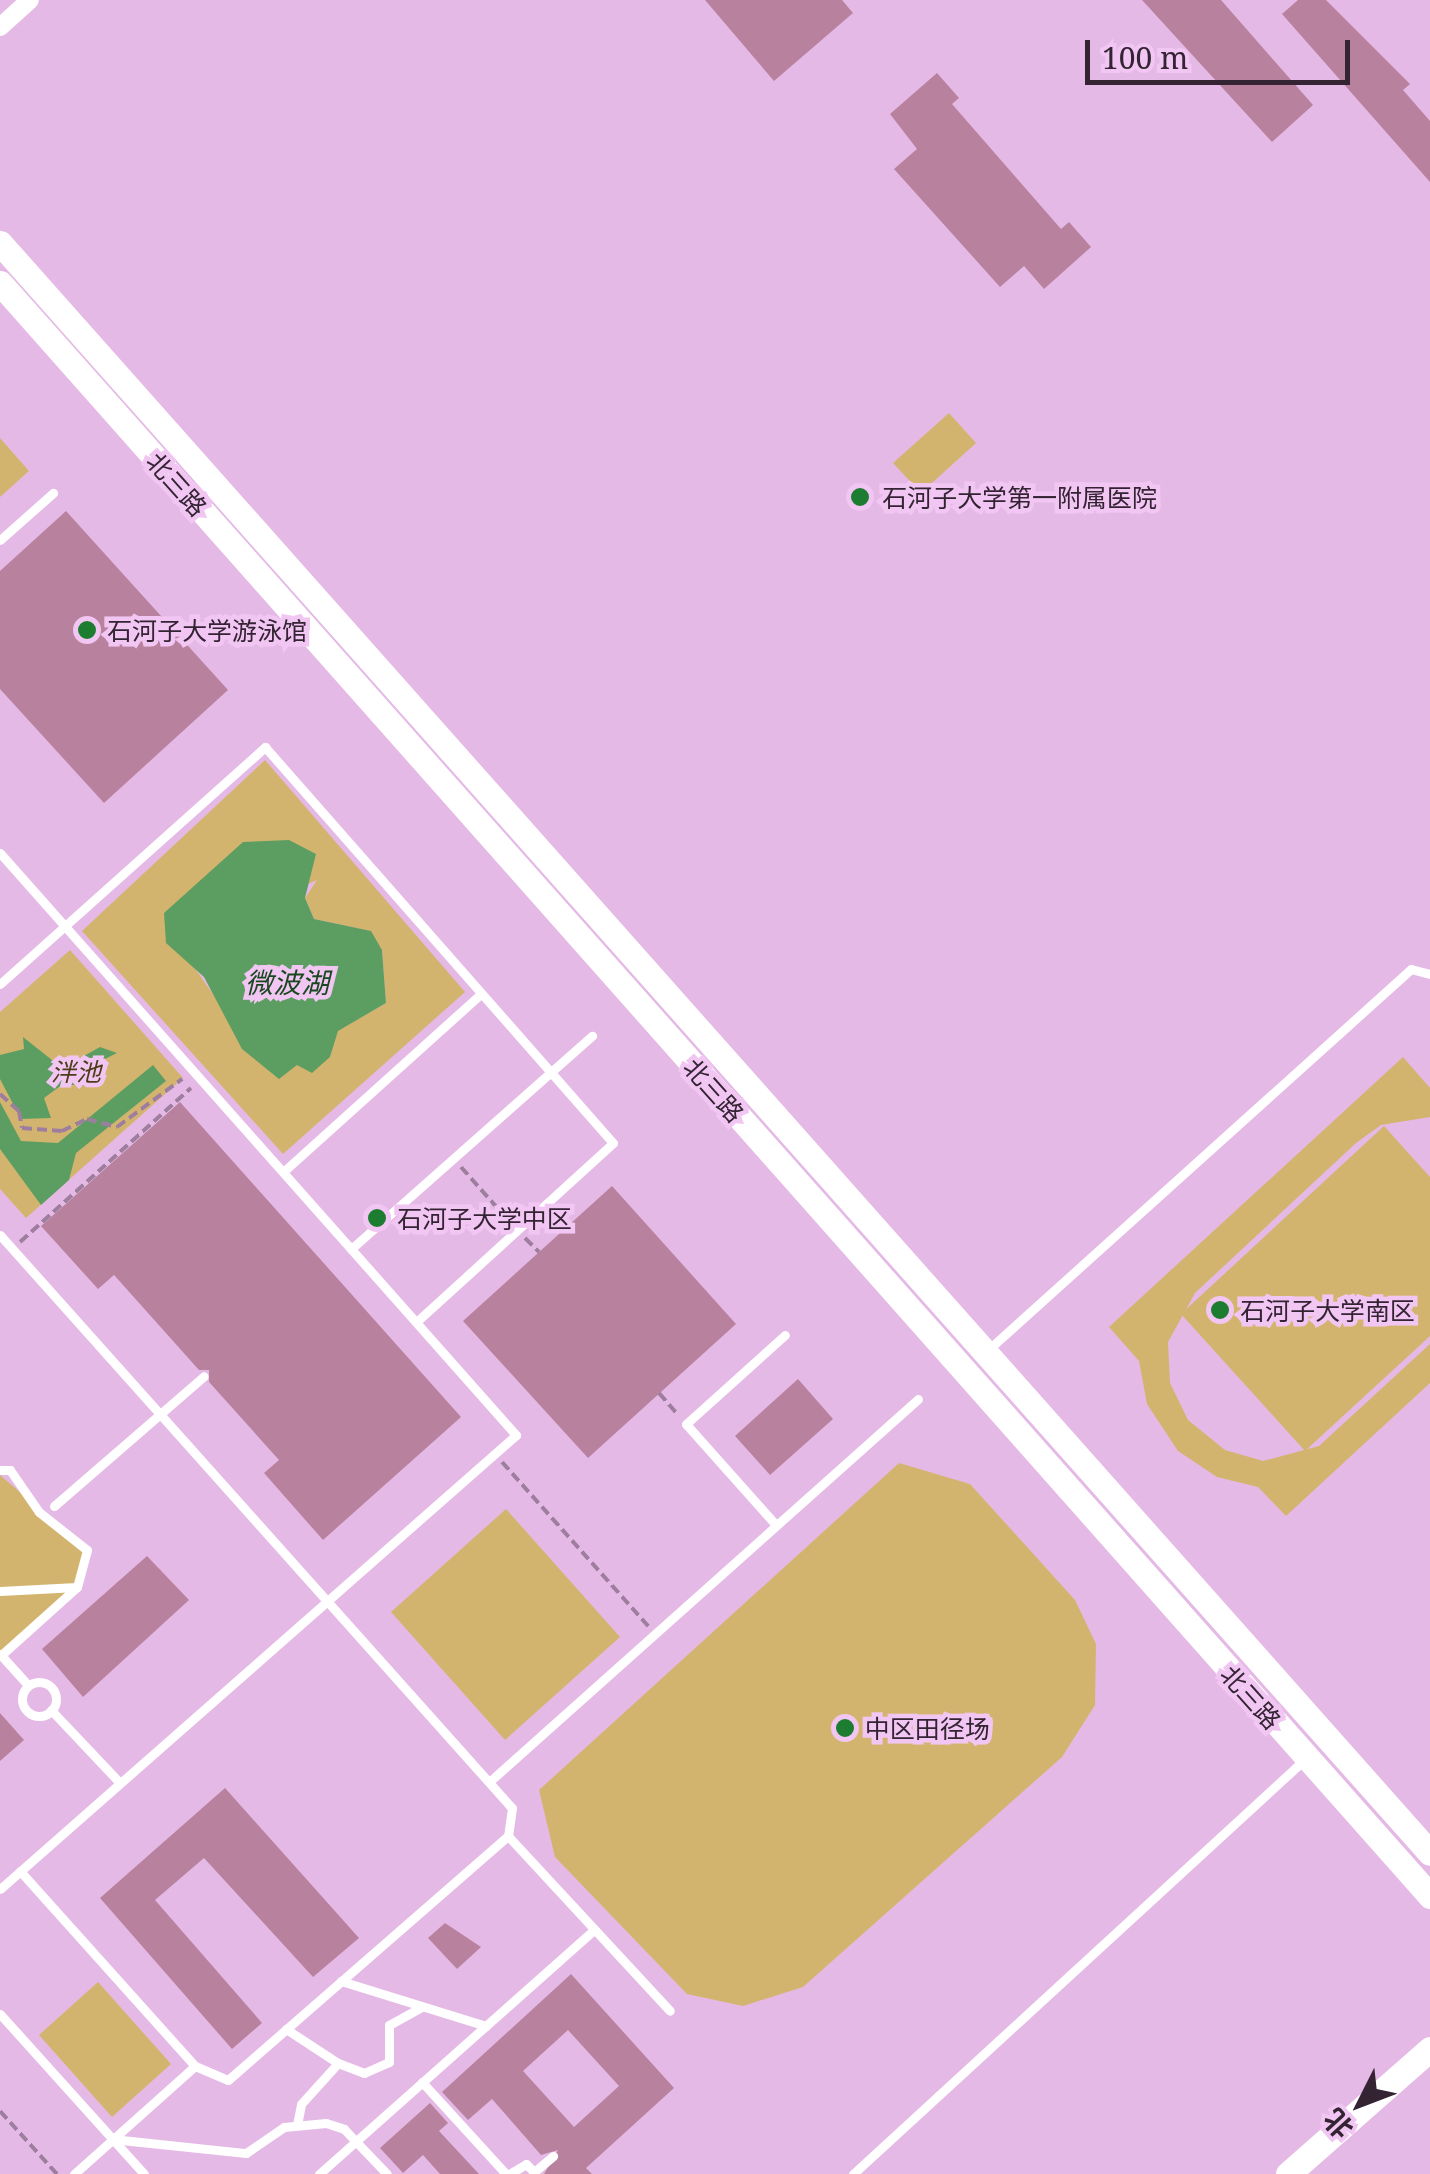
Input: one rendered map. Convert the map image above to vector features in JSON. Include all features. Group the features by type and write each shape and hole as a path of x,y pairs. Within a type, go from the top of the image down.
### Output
{"main road":[{"name":"北三路","path":"0,243 1430,1853"},
{"name":"北三路","path":"0,283 1430,1896"},
{"path":"1288,2174 1430,2049"}],"street":[{"path":"0,26 30,0"}],"lane":[{"path":"0,540 53,493"},
{"path":"0,984 265,748 613,1144 416,1322"},
{"path":"0,853 516,1435 0,1889"},
{"path":"987,1351 1411,969 1430,974"},
{"path":"283,1172 481,994"},
{"path":"351,1248 592,1036"},
{"path":"0,1235 512,1808 508,1836 228,2080 195,2066 20,1871"},
{"path":"776,1526 686,1424 785,1335"},
{"path":"54,1506 204,1376"},
{"path":"489,1782 918,1399"},
{"path":"0,1470 10,1470 39,1512 87,1550 77,1587 0,1655 28,1685 29,1712 52,1710"},
{"path":"0,1591 77,1587"},
{"path":"28,1685 51,1687 52,1710 120,1784"},
{"path":"853,2174 1306,1758"},
{"path":"508,1836 670,2011"},
{"path":"319,2174 594,1930"},
{"path":"341,1981 486,2026"},
{"path":"286,2029 338,2063 364,2074 389,2062 389,2025 422,2006"},
{"path":"0,2014 144,2174"},
{"path":"297,2125 301,2104 338,2063"},
{"path":"74,2174 195,2066"},
{"path":"422,2082 508,2174 526,2164 534,2172 553,2156"},
{"path":"112,2140 246,2153 297,2125 326,2123 357,2140 386,2174"}],"path":[{"path":"0,1094 19,1111 22,1128 62,1131 87,1119 117,1127 196,1075"},
{"path":"12,1249 196,1075"},
{"path":"453,1158 539,1252"},
{"path":"660,1393 686,1424"},
{"path":"494,1454 655,1634"},
{"path":"0,2110 57,2174"}],"green space":[{"path":"949,413 976,443 921,493 893,463"},
{"path":"0,438 29,471 0,497"},
{"path":"265,760 465,992 283,1154 82,931","holes":["317,880 305,898 314,919 370,931 382,950 386,1003 337,1031 330,1057 297,1065 245,1040 178,944"]},
{"name":"泮池","path":"70,950 183,1078 26,1218 0,1189 0,1012"},
{"path":"1403,1057 1430,1088 1430,1117 1381,1125 1356,1143 1195,1293 1168,1342 1170,1383 1188,1420 1225,1450 1263,1461 1319,1446 1430,1344 1430,1383 1286,1516 1258,1487 1217,1477 1178,1451 1147,1404 1139,1361 1109,1327"},
{"path":"1384,1126 1430,1177 1430,1336 1305,1451 1181,1314"},
{"name":"中区田径场","path":"899,1463 970,1484 1075,1600 1096,1644 1095,1705 1062,1757 803,1987 743,2006 687,1994 555,1857 539,1790"},
{"path":"0,1475 87,1550 77,1587 0,1656"},
{"path":"506,1509 620,1637 505,1740 391,1612"},
{"path":"98,1982 171,2064 112,2117 39,2035"}],"water":[{"name":"微波湖","path":"289,840 316,854 305,898 314,919 371,931 382,950 386,1003 338,1031 330,1057 312,1073 297,1065 279,1079 242,1049 204,977 166,943 164,913 243,842"},
{"path":"23,1037 62,1068 100,1047 117,1053 91,1066 96,1087 63,1084 44,1098 51,1118 21,1119 0,1079 0,1055 24,1049"},
{"path":"153,1065 166,1081 76,1153 69,1180 41,1205 0,1149 0,1102 21,1141 58,1143"}],"building":[{"path":"705,0 842,0 853,13 774,81"},
{"path":"1142,0 1221,0 1313,105 1272,142"},
{"path":"1298,0 1326,0 1410,84 1403,90 1430,121 1430,182 1282,14"},
{"path":"937,73 959,98 952,104 1061,229 1069,222 1091,247 1044,289 1024,266 1000,287 894,169 917,149 890,114"},
{"name":"石河子大学游泳馆","path":"66,511 228,690 104,803 0,689 0,571"},
{"path":"180,1102 461,1417 323,1540 264,1473 279,1460 209,1382 209,1370 199,1370 114,1275 98,1289 41,1226"},
{"path":"612,1186 736,1324 588,1458 463,1321"},
{"path":"798,1379 833,1419 770,1475 735,1436"},
{"path":"147,1556 189,1600 83,1697 42,1649"},
{"path":"0,1713 24,1740 0,1761"},
{"path":"225,1788 359,1938 313,1977 204,1858 155,1900 262,2023 232,2049 100,1898"},
{"path":"445,1923 481,1947 457,1969 428,1938"},
{"path":"571,1974 674,2088 586,2168 592,2174 544,2174 558,2150 541,2155 492,2099 468,2120 442,2092","holes":["568,2030 619,2086 574,2127 523,2071"]},
{"path":"430,2103 448,2123 439,2131 479,2174 440,2174 423,2155 403,2173 380,2148"}],"place":[{"name":"石河子大学第一附属医院","path":"860,497"},
{"name":"石河子大学游泳馆","path":"87,630"},
{"name":"石河子大学中区","path":"377,1218"},
{"name":"石河子大学南区","path":"1220,1310"},
{"name":"中区田径场","path":"845,1728"}]}
